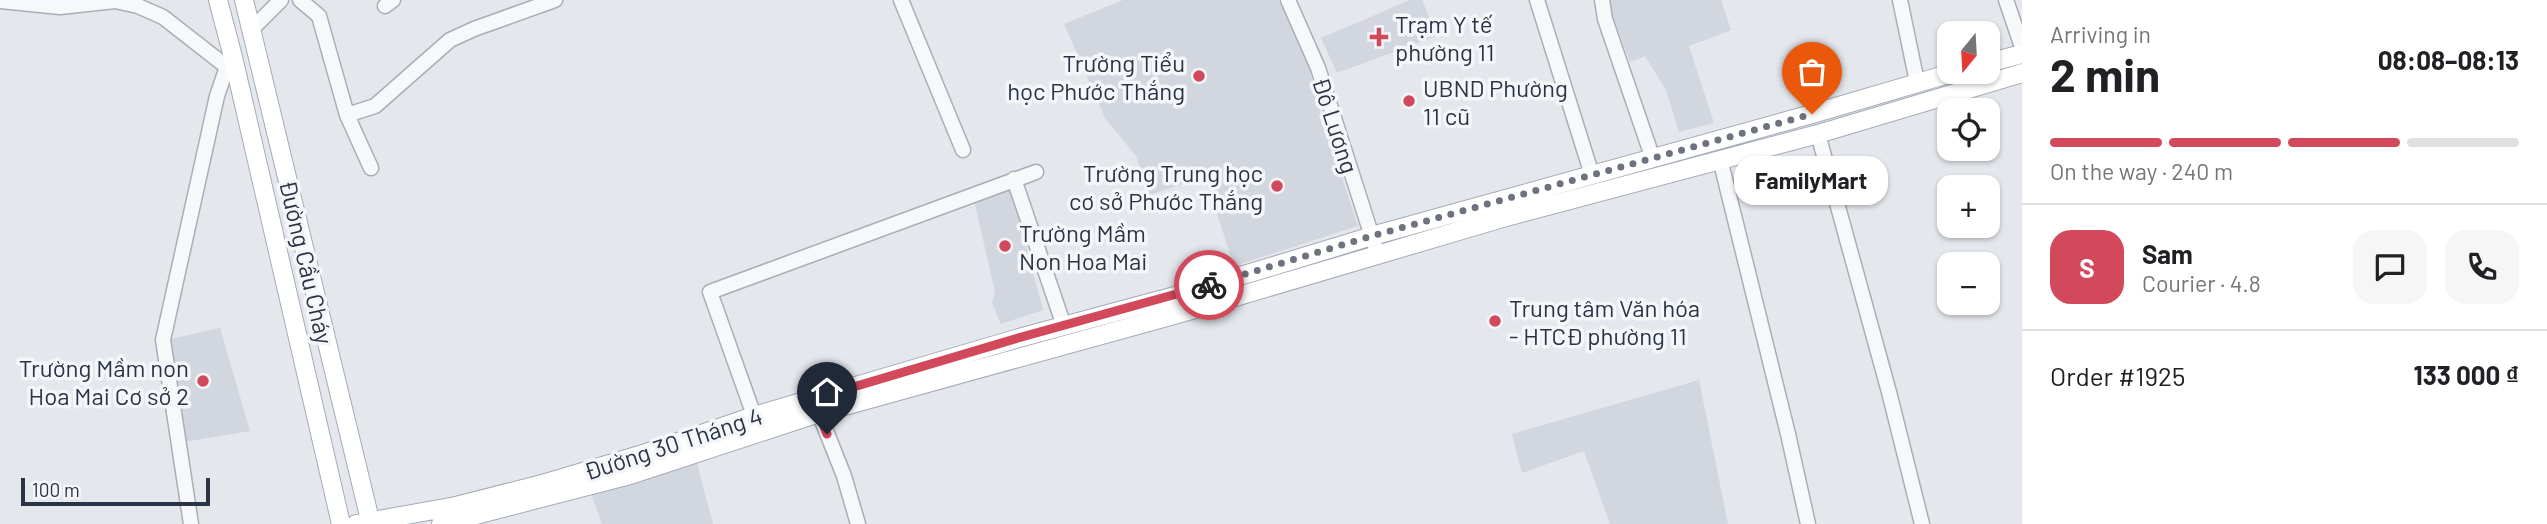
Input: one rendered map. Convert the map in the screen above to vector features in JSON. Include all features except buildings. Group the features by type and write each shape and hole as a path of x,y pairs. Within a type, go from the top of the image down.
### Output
{"main road":[{"name":"Đường Cầu Cháy","path":"218,0 230,62 341,524"},
{"name":"Đường Cầu Cháy","path":"244,0 366,523"},
{"path":"2000,60 2022,54"},
{"name":"Đường 30 Tháng 4","path":"366,523 456,506 649,459 1018,338 1818,134 2022,73"},
{"name":"Đường 30 Tháng 4","path":"816,406 1022,357 1181,313 1375,245 1592,175 1937,77"},
{"path":"1018,338 1022,357"},
{"name":"Đường 30 Tháng 4","path":"442,524 606,482 649,459"}],"street":[{"path":"251,30 281,0"},
{"path":"300,0 318,16 347,115 371,167"},
{"path":"347,115 375,106 450,40 555,0"},
{"path":"901,0 963,150"},
{"name":"Đô Lương","path":"1288,0 1318,68 1375,245"},
{"path":"1538,0 1592,175"},
{"path":"1602,0 1605,19 1654,159"},
{"path":"1900,0 1917,82"},
{"path":"2006,0 2022,47"},
{"path":"0,1 60,7 115,1 138,6 163,17 230,62 217,96 163,340 191,524"},
{"path":"1818,134 1889,392 1922,524"},
{"path":"1720,159 1808,524"},
{"path":"757,424 710,292 1036,172"},
{"path":"1014,179 1064,326"},
{"path":"816,406 844,476 858,524"}],"shaded area":[{"path":"1123,0 1278,0 1292,20 1307,54 1316,98 1358,226 1234,266 1205,177 1149,195 1136,156 1105,118 1064,24"},
{"name":"Trạm Y tế phường 11","path":"1410,0 1422,0 1437,36 1337,73 1321,38"},
{"path":"1607,0 1721,0 1731,30 1689,46 1714,123 1679,132 1666,90 1645,56 1630,62"},
{"name":"Trường Mầm Non Hoa Mai","path":"1010,186 1043,310 1001,324 992,303 995,292 974,200"},
{"name":"Trường Mầm non Hoa Mai Cơ sở 2","path":"220,328 250,431 184,442 161,341"},
{"path":"1699,380 1728,524 1610,524 1584,451 1522,473 1512,434"},
{"path":"697,463 713,524 602,524 591,493"}],"way so far":[{"path":"1209,285 1372,236 1812,114"}],"place":[{"name":"Trạm Y tế phường 11","path":"1379,37"},
{"name":"Trường Tiểu học Phước Thắng","path":"1199,76"},
{"name":"UBND Phường 11 cũ","path":"1409,101"},
{"name":"FamilyMart","path":"1812,114"},
{"name":"Trường Trung học cơ sở Phước Thắng","path":"1277,186"},
{"name":"Trường Mầm Non Hoa Mai","path":"1005,246"},
{"name":"Trung tâm Văn hóa - HTCĐ phường 11","path":"1495,321"},
{"name":"Trường Mầm non Hoa Mai Cơ sở 2","path":"203,381"}],"route":[{"path":"827,434 813,399 1209,285"}]}
